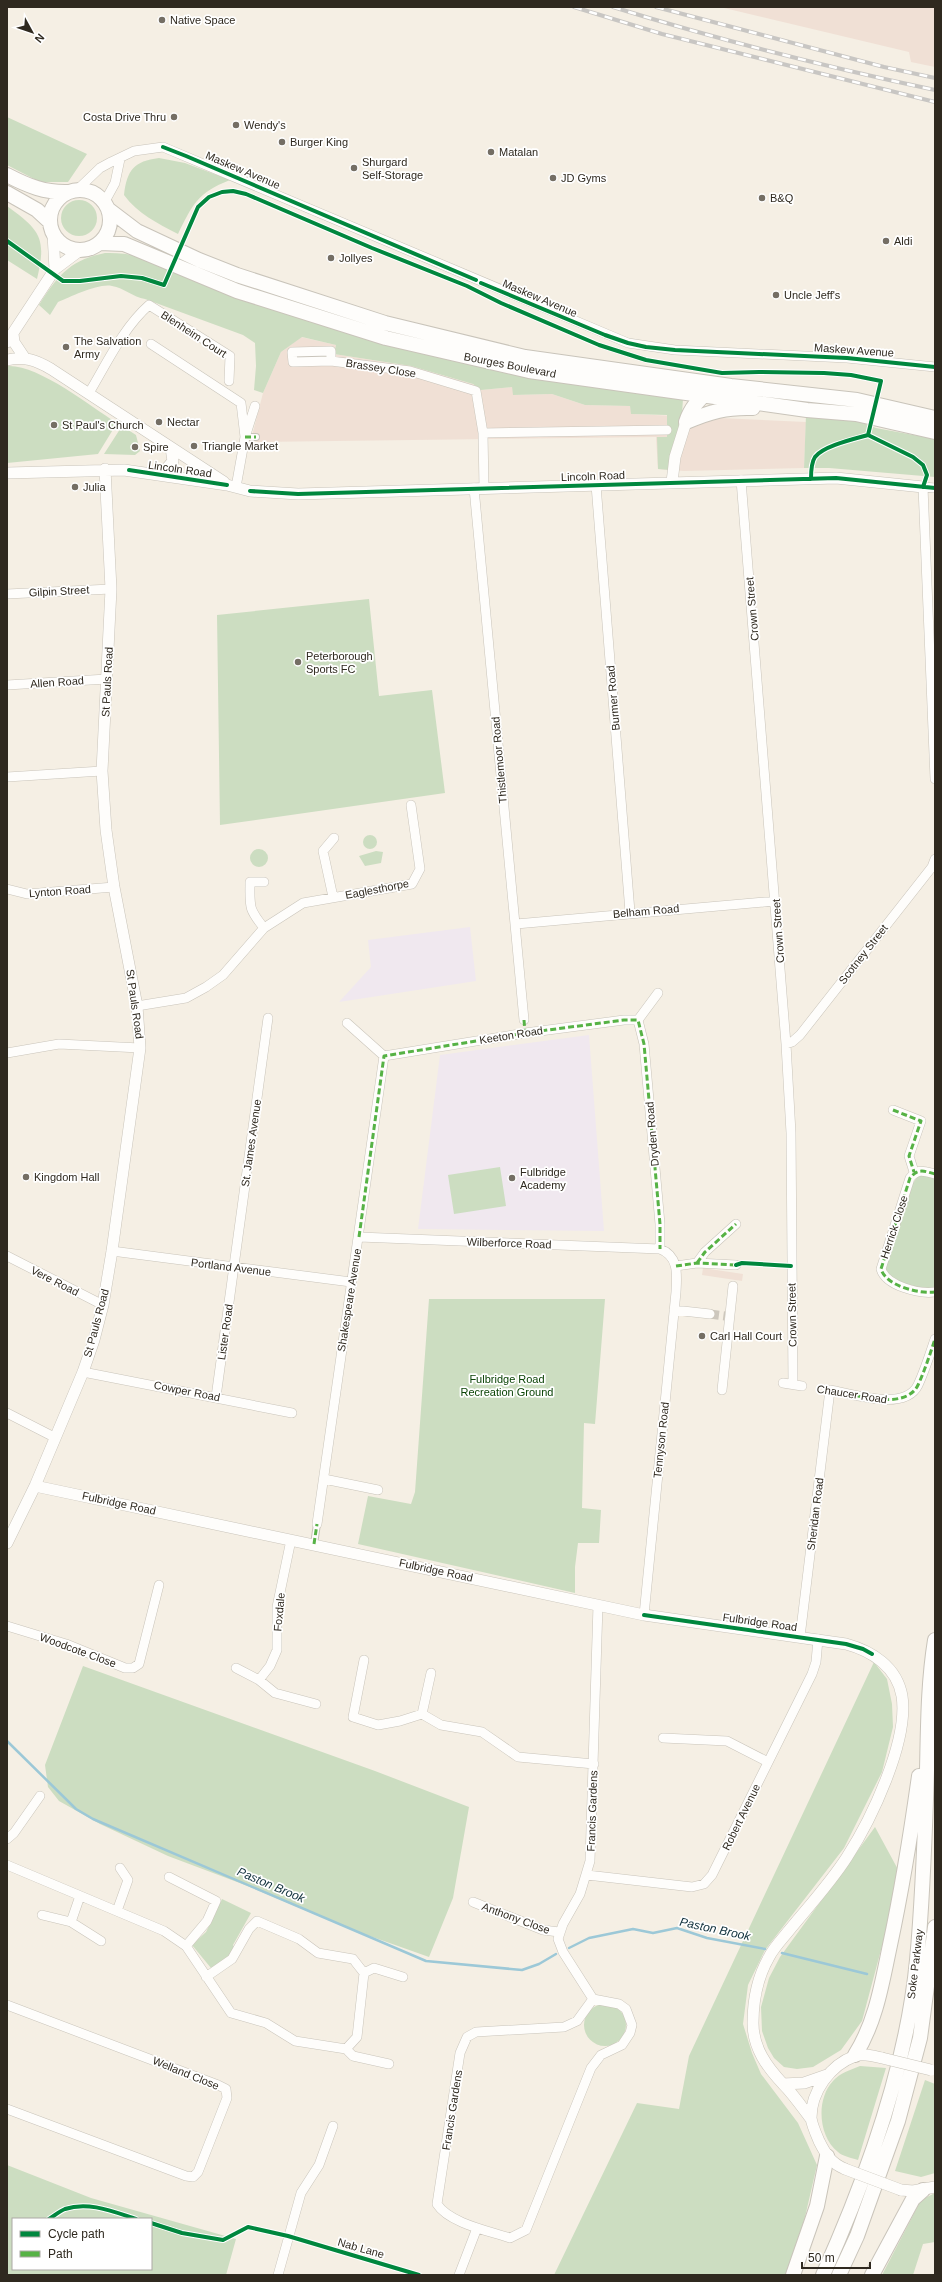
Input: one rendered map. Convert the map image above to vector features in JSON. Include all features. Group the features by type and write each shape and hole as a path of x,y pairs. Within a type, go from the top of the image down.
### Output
{"main road":[{"path":"7,175 36,189 52,193 73,191 91,192 106,206 110,222 108,230 100,243 92,248 79,251 66,247 38,210 7,193"},
{"path":"52,228 55,204 73,191"},
{"name":"Bourges Boulevard","path":"106,206 126,224 166,246 237,291 386,338 529,371 705,394 807,410 856,407"},
{"name":"Bourges Boulevard","path":"100,243 124,244 161,259 237,275 385,323 525,357 724,385 888,413 935,418"},
{"path":"686,422 701,397 724,385"},
{"path":"686,422 713,411 738,408 807,410"},
{"name":"Bourges Boulevard","path":"888,413 935,432"},
{"name":"Soke Parkway","path":"823,2275 850,2214 875,2144 904,2040 917,1962 923,1882 929,1699 935,1640"},
{"path":"856,2055 867,2036 881,1988 907,1867 929,1699"},
{"name":"Soke Parkway","path":"839,2275 857,2236 898,2121 920,2038 935,1926"},
{"path":"793,2275 817,2206 827,2156"},
{"path":"872,2275 913,2199 929,2188"}],"street":[{"name":"Maskew Avenue","path":"73,191 100,168 134,151 163,148 186,156 431,262 628,343 675,350 847,358 935,367"},
{"path":"106,206 120,159"},
{"path":"52,228 54,269"},
{"path":"24,358 9,336 54,269 79,251"},
{"name":"Blenheim Court","path":"89,393 140,313 149,305 230,356 229,381"},
{"path":"152,344 241,403 245,437"},
{"path":"7,360 24,358 38,361 232,486 255,406"},
{"name":"Brassey Close","path":"331,361 410,371 476,391 483,433 479,488"},
{"path":"672,482 675,457 686,422"},
{"path":"483,433 667,430"},
{"path":"245,437 256,437"},
{"path":"161,475 173,460 171,448"},
{"name":"St Pauls Road","path":"7,1542 35,1486 54,1437 83,1372 103,1305 112,1252 140,1048 137,1006 114,887 106,830 102,771 111,588 104,470"},
{"name":"Lincoln Road","path":"7,473 124,470 232,486 250,491 298,494 836,478 935,488"},
{"name":"Crown Street","path":"741,480 776,901 786,1044 791,1133 793,1384"},
{"name":"Burmer Road","path":"596,485 630,912"},
{"path":"923,487 935,779"},
{"name":"Thistlemoor Road","path":"479,488 502,794 516,924 525,1032"},
{"name":"Gilpin Street","path":"7,594 111,588"},
{"name":"Allen Road","path":"7,685 107,679"},
{"path":"7,777 102,771"},
{"name":"Eaglesthorpe","path":"137,1006 186,998 206,987 223,975 264,928 303,903 412,884 420,869 411,805"},
{"name":"Eaglesthorpe","path":"333,897 323,851 334,838"},
{"name":"Scotney Street","path":"786,1044 792,1042 800,1035 927,873 935,859"},
{"path":"264,882 250,882 250,897 251,911 264,928"},
{"name":"Lynton Road","path":"7,889 27,894 114,887"},
{"name":"Belham Road","path":"516,924 630,912 776,901"},
{"path":"638,1020 658,993"},
{"name":"St. James Avenue","path":"234,1268 268,1018"},
{"name":"Keeton Road","path":"384,1056 525,1032 624,1020 638,1020"},
{"name":"Dryden Road","path":"638,1020 644,1044 660,1224 660,1250"},
{"path":"347,1023 384,1056"},
{"path":"7,1053 60,1044 140,1048"},
{"name":"Shakespeare Avenue","path":"314,1544 350,1282 359,1237 384,1056"},
{"path":"893,1110 921,1121 909,1156 914,1172 922,1170 935,1174"},
{"name":"Herrick Close","path":"914,1172 910,1178 881,1269 882,1275 888,1281 924,1293 935,1292"},
{"path":"698,1263 705,1252 736,1224"},
{"name":"Wilberforce Road","path":"359,1237 660,1250"},
{"path":"660,1250 671,1255 676,1266 698,1263 736,1265"},
{"name":"Portland Avenue","path":"112,1252 350,1282"},
{"name":"Vere Road","path":"7,1256 103,1305"},
{"name":"Tennyson Road","path":"644,1614 674,1310 676,1266"},
{"name":"Lister Road","path":"216,1396 234,1268"},
{"path":"722,1390 727,1316 733,1286"},
{"path":"674,1310 710,1314"},
{"name":"Chaucer Road","path":"830,1390 889,1401 899,1400 910,1395 918,1386 935,1339"},
{"name":"Cowper Road","path":"83,1372 216,1396 292,1412"},
{"name":"Sheridan Road","path":"800,1637 830,1390"},
{"path":"7,1412 54,1437"},
{"path":"324,1479 378,1490"},
{"name":"Fulbridge Road","path":"35,1486 314,1544 598,1606 818,1639 863,1648 883,1661 893,1673 902,1695 903,1712 901,1729 888,1776 869,1818 847,1857 769,1956 756,1987 753,2025 757,2044 764,2062 811,2119 827,2156"},
{"name":"Foxdale","path":"259,1680 270,1666 277,1650 277,1607 291,1540"},
{"name":"Woodcote Close","path":"7,1626 66,1644 125,1668 133,1668 139,1664 159,1585"},
{"name":"Francis Gardens","path":"559,1932 580,1894 590,1861 598,1606"},
{"name":"Robert Avenue","path":"587,1875 692,1887 704,1884 712,1875 812,1674 816,1662 818,1639"},
{"path":"364,1660 353,1717 378,1724 400,1721 422,1714 441,1725 482,1732 518,1757 594,1764"},
{"path":"236,1668 259,1680 275,1693 316,1704"},
{"path":"422,1714 431,1674"},
{"path":"663,1738 727,1741 768,1762"},
{"path":"7,1839 14,1833 40,1796"},
{"path":"7,1866 164,1931 186,1946 231,2013 266,2023 295,2041 346,2049 353,2056 390,2064"},
{"path":"117,1911 128,1880 120,1868"},
{"path":"169,1876 216,1901 207,1921 186,1946"},
{"path":"72,1922 80,1896"},
{"name":"Anthony Close","path":"473,1902 543,1930 559,1932"},
{"path":"42,1915 72,1922 101,1941"},
{"path":"206,1977 232,1960 249,1929 257,1921 299,1939 318,1953 353,1960 364,1973 356,2037 346,2049"},
{"path":"559,1932 558,1939 563,1952 593,1999"},
{"path":"364,1973 374,1968 403,1978"},
{"name":"Francis Gardens","path":"593,1999 619,2004 626,2009 630,2017 630,2033 622,2045 601,2055 591,2068 526,2230 510,2238 477,2228 442,2212 437,2204 460,2053 467,2037 476,2032 564,2027 577,2021 593,1999"},
{"name":"Welland Close","path":"7,2005 218,2085 226,2089 227,2098 198,2172 193,2176 186,2176 7,2109"},
{"path":"783,2084 804,2083 827,2075 856,2055 882,2058 933,2071"},
{"path":"811,2119 815,2095 827,2075"},
{"path":"278,2275 301,2193 319,2165 333,2126"},
{"path":"827,2156 832,2162 845,2169 902,2190 929,2188"},
{"path":"459,2275 477,2228"}],"shaded area":[{"path":"720,7 935,7 935,67 911,62 909,52"},
{"path":"301,337 336,345 334,354 411,366 473,384 481,390 512,387 514,395 552,394 585,405 630,406 632,414 806,422 804,468 684,471 658,469 656,437 258,442 251,440 263,393 281,352"},
{"path":"470,927 476,981 339,1002 371,967 368,940"},
{"name":"Fulbridge Academy","path":"589,1035 604,1231 418,1229 440,1055"},
{"path":"703,1268 743,1274 742,1281 702,1275"}],"green space":[{"path":"7,117 87,154 68,182 40,182 7,165"},
{"path":"159,158 185,163 230,180 210,190 197,201 192,207 178,234 155,222 135,208 124,195 127,179 133,168 150,159"},
{"path":"83,200 92,205 96,211 96,225 92,231 83,236 75,236 66,231 62,225 61,214 66,205 72,201"},
{"path":"7,206 27,222 38,236 41,244 41,254 37,279 7,260"},
{"path":"105,253 137,256 185,277 586,386 683,399 681,428 670,470 658,469 657,437 667,437 667,415 631,414 630,406 585,405 552,394 513,395 512,387 481,390 473,384 411,366 334,354 336,345 302,337 281,352 263,393 254,390 256,366 255,343 243,335 112,286 92,288 58,302 50,315 39,305 52,286 73,265 82,260"},
{"path":"7,366 20,367 64,387 117,423 98,454 7,463"},
{"path":"806,415 852,419 876,428 935,439 935,477 829,468 804,468"},
{"path":"122,426 136,435 140,451 135,455 104,454"},
{"path":"369,599 379,696 432,690 445,793 220,825 217,615"},
{"path":"370,835 375,837 377,842 375,847 370,849 365,847 363,842 365,837"},
{"path":"259,849 265,852 268,858 265,864 259,867 253,864 250,858 253,852"},
{"path":"376,851 383,852 381,863 365,866 359,856"},
{"path":"500,1167 506,1206 454,1214 448,1175"},
{"path":"919,1175 935,1179 935,1289 901,1282 889,1276 884,1271 913,1183"},
{"name":"Fulbridge Road Recreation Ground","path":"429,1299 605,1299 595,1424 584,1423 582,1508 601,1510 599,1543 578,1543 575,1567 575,1593 358,1544 368,1496 411,1504 415,1492"},
{"path":"874,1662 887,1679 892,1704 893,1727 882,1772 844,1848 765,1950 748,1985 743,2024 752,2053 761,2074 798,2123 817,2165 805,2217 786,2275 554,2275 637,2103 679,2109 689,2056"},
{"path":"83,1666 375,1771 469,1807 453,1898 429,1957 350,1929 245,1885 168,1856 100,1824 59,1801 48,1787 45,1765"},
{"path":"875,1827 901,1875 862,2021 841,2050 813,2067 797,2069 784,2067 774,2058 768,2048 762,2031 761,2007 769,1978 780,1957"},
{"path":"222,1899 251,1913 233,1945 235,1949 230,1958 211,1968 192,1945 206,1932"},
{"path":"605,2004 620,2010 626,2025 620,2040 605,2046 590,2040 584,2025 590,2010"},
{"path":"860,2066 886,2068 858,2160 842,2155 831,2145 826,2137 823,2127 822,2107 824,2097 833,2081 849,2070"},
{"path":"925,2080 935,2084 935,2173 921,2177 895,2171"},
{"path":"7,2165 91,2198 236,2239 226,2275 7,2275"},
{"path":"935,2193 935,2242 923,2244 913,2275 882,2275 921,2200"}],"waterway":[{"name":"Paston Brook","path":"7,1741 76,1809 93,1819 426,1961 522,1970 539,1964 556,1954"},
{"name":"Paston Brook","path":"569,1948 589,1938 633,1929 653,1933 677,1928 707,1938 765,1949"},
{"name":"Paston Brook","path":"782,1953 867,1974"}],"tunnel":[{"path":"710,1314 725,1316"}],"railway":[{"path":"574,7 662,34 935,102"},
{"path":"613,7 693,31 773,52 935,90"},
{"path":"656,7 884,67 935,78"}],"marked path":[{"path":"245,437 256,437"},
{"path":"524,1020 525,1033"},
{"path":"359,1237 384,1056 525,1033 624,1020 638,1020 644,1044 660,1224 660,1249"},
{"path":"893,1110 921,1121 909,1156 914,1172"},
{"path":"935,1174 921,1171 910,1178 881,1269 889,1280 904,1288 921,1292 935,1292"},
{"path":"697,1263 705,1252 736,1224"},
{"path":"676,1266 697,1263 736,1265"},
{"path":"830,1390 878,1399 891,1400 902,1398 911,1393 918,1385 935,1339"},
{"path":"314,1544 317,1524"}],"cycle path":[{"path":"163,147 476,280"},
{"path":"7,241 63,281 80,281 121,276 142,278 164,285 198,207 209,197 222,192 233,191 246,194 372,248 467,286 501,303 599,345 646,360 722,373 824,373 851,375 881,381 868,435"},
{"path":"481,283 605,335 628,343 646,347 675,350 847,358 935,367"},
{"path":"811,479 813,462 819,453 839,443 868,435 913,457 923,465 927,475 923,487"},
{"path":"129,470 227,485"},
{"path":"250,491 298,494 836,478 935,488"},
{"path":"736,1265 742,1263 791,1266"},
{"path":"644,1615 846,1644 863,1649 872,1654"},
{"path":"50,2218 65,2209 83,2206 101,2208 133,2218"},
{"name":"Nab Lane","path":"152,2223 182,2233 223,2240 248,2227 288,2236 419,2275"}],"place":[{"name":"Native Space","path":"162,20"},
{"name":"Costa Drive Thru","path":"174,117"},
{"name":"Wendy's","path":"236,125"},
{"name":"Burger King","path":"282,142"},
{"name":"Matalan","path":"491,152"},
{"name":"Shurgard Self-Storage","path":"354,168"},
{"name":"JD Gyms","path":"553,178"},
{"name":"B&Q","path":"762,198"},
{"name":"Aldi","path":"886,241"},
{"name":"Jollyes","path":"331,258"},
{"name":"Uncle Jeff's","path":"776,295"},
{"name":"The Salvation Army","path":"66,347"},
{"name":"Nectar","path":"159,422"},
{"name":"St Paul's Church","path":"54,425"},
{"name":"Triangle Market","path":"194,446"},
{"name":"Spire","path":"135,447"},
{"name":"Julia","path":"75,487"},
{"name":"Peterborough Sports FC","path":"298,662"},
{"name":"Kingdom Hall","path":"26,1177"},
{"name":"Fulbridge Academy","path":"512,1178"},
{"name":"Carl Hall Court","path":"702,1336"}]}
